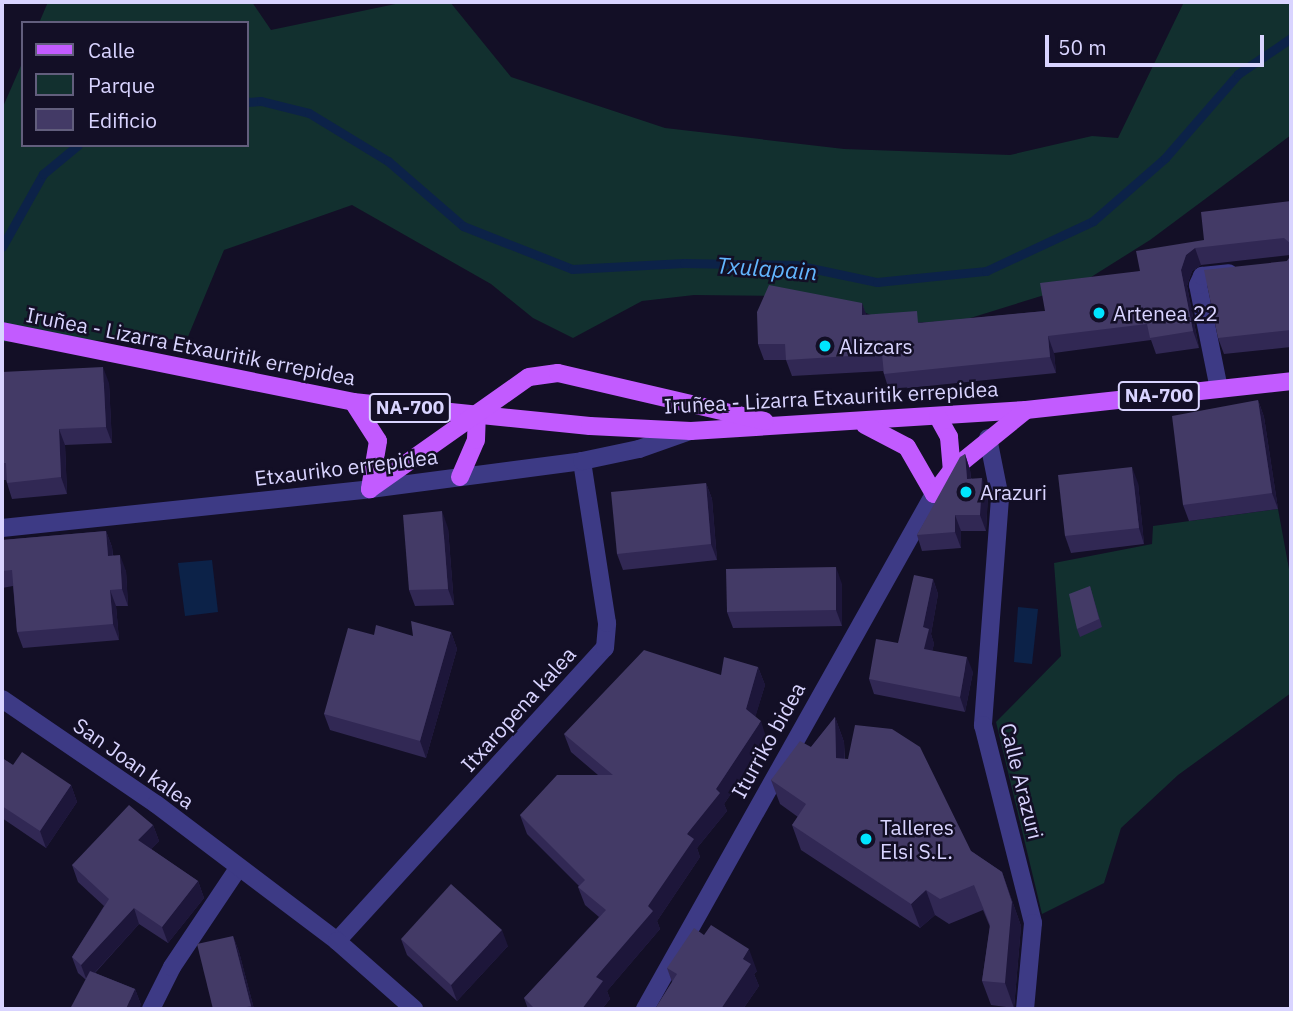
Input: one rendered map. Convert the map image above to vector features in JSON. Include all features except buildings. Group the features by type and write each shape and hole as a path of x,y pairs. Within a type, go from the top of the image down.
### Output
{"main road":[{"name":"Iruñea - Lizarra Etxauritik errepidea","path":"2,331 353,402 477,416 691,431 858,423 1026,410 1291,381"},
{"path":"370,489 529,377 558,373 789,427"},
{"path":"353,402 378,441 370,489"},
{"path":"858,423 888,433 907,447 934,494 952,470 988,438 1026,410"},
{"path":"460,477 476,440 477,416"},
{"path":"938,417 949,438 952,470"}],"street":[{"path":"1219,390 1198,285 1202,276 1253,270"},
{"name":"Etxauriko errepidea","path":"2,528 370,489 582,461 639,449 691,431"},
{"name":"Calle Arazuri","path":"988,438 1000,498 983,725 1033,923 1025,1009"},
{"name":"Itxaropena kalea","path":"337,941 604,648 607,623 582,461"},
{"name":"Iturriko bidea","path":"645,1009 934,494"},
{"name":"San Joan kalea","path":"2,699 239,867 337,941 414,1009"},
{"path":"151,1009 172,967 239,867"}],"green space":[{"path":"48,2 252,2 271,30 405,2 450,2 511,77 665,128 844,149 1010,155 1092,136 1118,138 1184,2 1291,2 1291,135 1150,240 1080,284 964,320 894,324 838,302 780,296 694,295 642,301 573,338 533,318 491,284 352,205 224,250 187,339 2,342 2,109 21,66 21,147 248,147 248,21 40,21"},
{"path":"1278,509 1291,580 1291,693 1178,775 1121,828 1104,883 1042,914 996,722 1061,656 1054,563 1152,544 1153,526"}],"water":[{"path":"212,560 218,612 185,616 178,563"},
{"path":"1018,607 1038,609 1032,664 1014,662"}],"waterway":[{"name":"Txulapain","path":"248,102 261,101 309,113 388,161 463,226 572,269 684,263 796,265 877,282 986,271 1093,221 1165,158 1238,74 1291,38"},
{"name":"Txulapain","path":"2,247 43,174 76,147"}],"place":[{"name":"Artenea 22","path":"1099,313"},
{"name":"Alizcars","path":"825,346"},
{"name":"Arazuri","path":"966,492"},
{"name":"Talleres Elsi S.L.","path":"866,839"}]}
